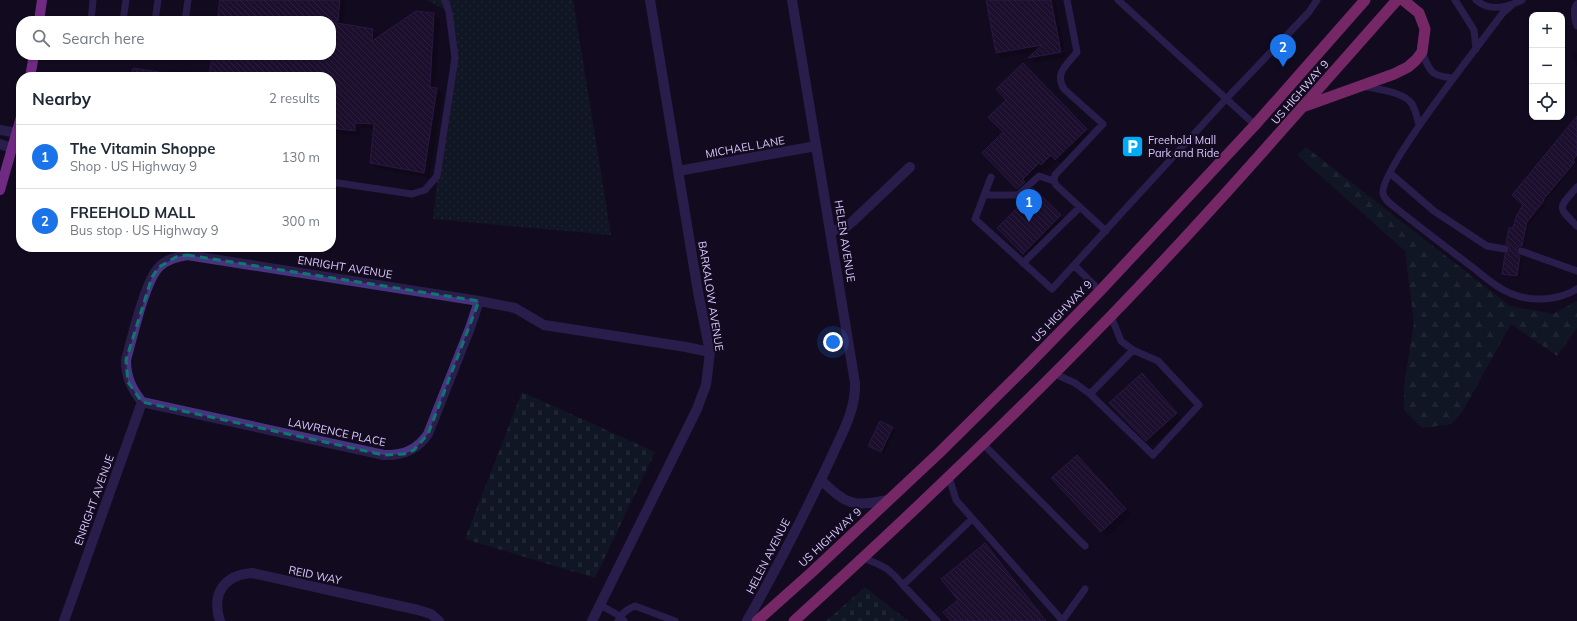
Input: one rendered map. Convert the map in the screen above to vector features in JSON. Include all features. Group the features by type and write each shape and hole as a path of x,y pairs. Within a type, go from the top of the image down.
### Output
{"highway":[{"name":"US HIGHWAY 9","path":"794,621 949,477 1111,316 1256,161 1397,0"},
{"path":"1304,107 1394,74 1408,67 1416,60 1422,52 1425,28 1415,9 1403,0"},
{"name":"US HIGHWAY 9","path":"758,621 888,500 1029,364 1100,291 1255,125 1366,1"}],"main road":[{"path":"40,16 42,0"},
{"path":"31,72 33,60"},
{"path":"0,190 12,148 16,140"}],"street":[{"name":"BARKALOW AVENUE","path":"592,621 697,409 706,385 710,352 698,292 650,0"},
{"name":"HELEN AVENUE","path":"747,621 821,480 850,417 856,393 831,231 792,0"},
{"path":"0,130 16,133"},
{"path":"0,144 12,148"},
{"name":"MICHAEL LANE","path":"678,171 816,146"},
{"path":"831,231 846,227 910,167"},
{"name":"ENRIGHT AVENUE","path":"64,621 142,402 128,382 126,360 152,277 159,267 166,261 187,255 479,301 515,308 544,325 710,352"},
{"name":"LAWRENCE PLACE","path":"142,402 384,455 394,456 404,454 414,450 428,434 470,328 479,301"},
{"path":"821,480 837,495 853,503 870,504 888,500"},
{"name":"REID WAY","path":"220,621 216,605 221,589 234,576 252,573 418,610 430,614 439,621"}],"lane":[{"path":"91,16 93,0"},
{"path":"124,16 126,0"},
{"path":"156,16 158,0"},
{"path":"186,16 188,0"},
{"path":"336,183 412,194 425,190 437,176 455,58 449,12 445,0"},
{"path":"1054,181 1055,176 1103,124 1064,89 1060,83 1060,74 1077,52 1067,0"},
{"path":"1118,0 1255,125"},
{"path":"991,177 975,219 1052,289 1226,99 1309,12 1317,0"},
{"path":"1455,0 1474,30 1476,49"},
{"path":"1476,0 1494,8 1512,5"},
{"path":"1522,0 1512,5 1502,14 1419,125 1384,185 1383,192 1386,199 1495,285 1515,295 1536,299 1570,294 1577,289"},
{"path":"1577,4 1574,7 1574,16 1577,26"},
{"path":"1422,52 1429,69 1434,74 1439,77 1454,78"},
{"path":"1363,86 1407,98 1412,103 1416,111 1419,125"},
{"path":"1390,174 1434,211 1487,246 1505,249"},
{"path":"984,195 1018,195 1039,176 1054,181 1056,185 1106,231"},
{"path":"1577,187 1562,204 1562,209 1577,226"},
{"path":"1023,263 1080,207"},
{"path":"1521,251 1577,271"},
{"path":"1074,265 1100,291"},
{"path":"1054,373 1075,383 1090,394 1153,455 1199,405 1158,362 1133,350 1121,341 1111,316"},
{"path":"1090,394 1133,350"},
{"path":"983,444 1084,546"},
{"path":"949,477 956,500 1062,621 1085,589"},
{"path":"903,585 972,519"},
{"path":"863,558 880,564 892,571 937,621"},
{"path":"600,605 621,619 628,609 635,606 675,621"}],"highlighted area":[{"path":"187,255 479,301 428,434 414,450 404,454 384,455 142,402 128,382 126,360 152,277 159,267 176,257"}],"green space":[{"path":"425,0 573,0 611,235 433,219 454,31 449,11"},
{"path":"1306,147 1510,306 1553,314 1577,301 1577,328 1557,356 1511,324 1462,412 1451,424 1422,428 1404,410 1404,385 1414,323 1405,251 1297,155"},
{"path":"522,392 655,452 595,578 465,539"},
{"path":"865,587 908,621 826,621"}],"building":[{"path":"220,0 340,0 338,21 336,21 336,16 218,16"},
{"path":"986,0 1051,0 1061,52 1028,58 1042,45 996,53"},
{"path":"416,11 434,13 430,87 437,88 424,173 370,163 374,124 355,123 355,131 336,129 336,72 210,72 211,60 336,60 336,23 373,29 372,41"},
{"path":"1023,63 1087,129 1055,160 1051,155 1041,165 1039,163 1023,179 1025,182 1017,189 982,153 1003,132 988,117 1006,100 996,89"},
{"path":"133,68 159,72 132,72"},
{"path":"1577,116 1577,155 1573,160 1575,162 1543,200 1544,201 1527,222 1522,246 1518,247 1516,250 1517,254 1520,256 1517,276 1502,274 1505,254 1509,252 1510,249 1506,244 1509,228 1513,228 1516,217 1523,205 1512,195"},
{"path":"1033,188 1061,215 1023,254 997,228 1026,199 1024,197"},
{"path":"1142,373 1177,413 1146,441 1109,403"},
{"path":"880,421 893,427 881,452 868,446"},
{"path":"1077,455 1126,509 1101,532 1051,478"},
{"path":"985,543 1046,621 951,621 943,612 958,600 941,579"}],"place":[{"name":"FREEHOLD MALL","path":"1283,67"},
{"name":"Freehold Mall Park and Ride","path":"1132,146"},
{"name":"The Vitamin Shoppe","path":"1029,222"}]}
